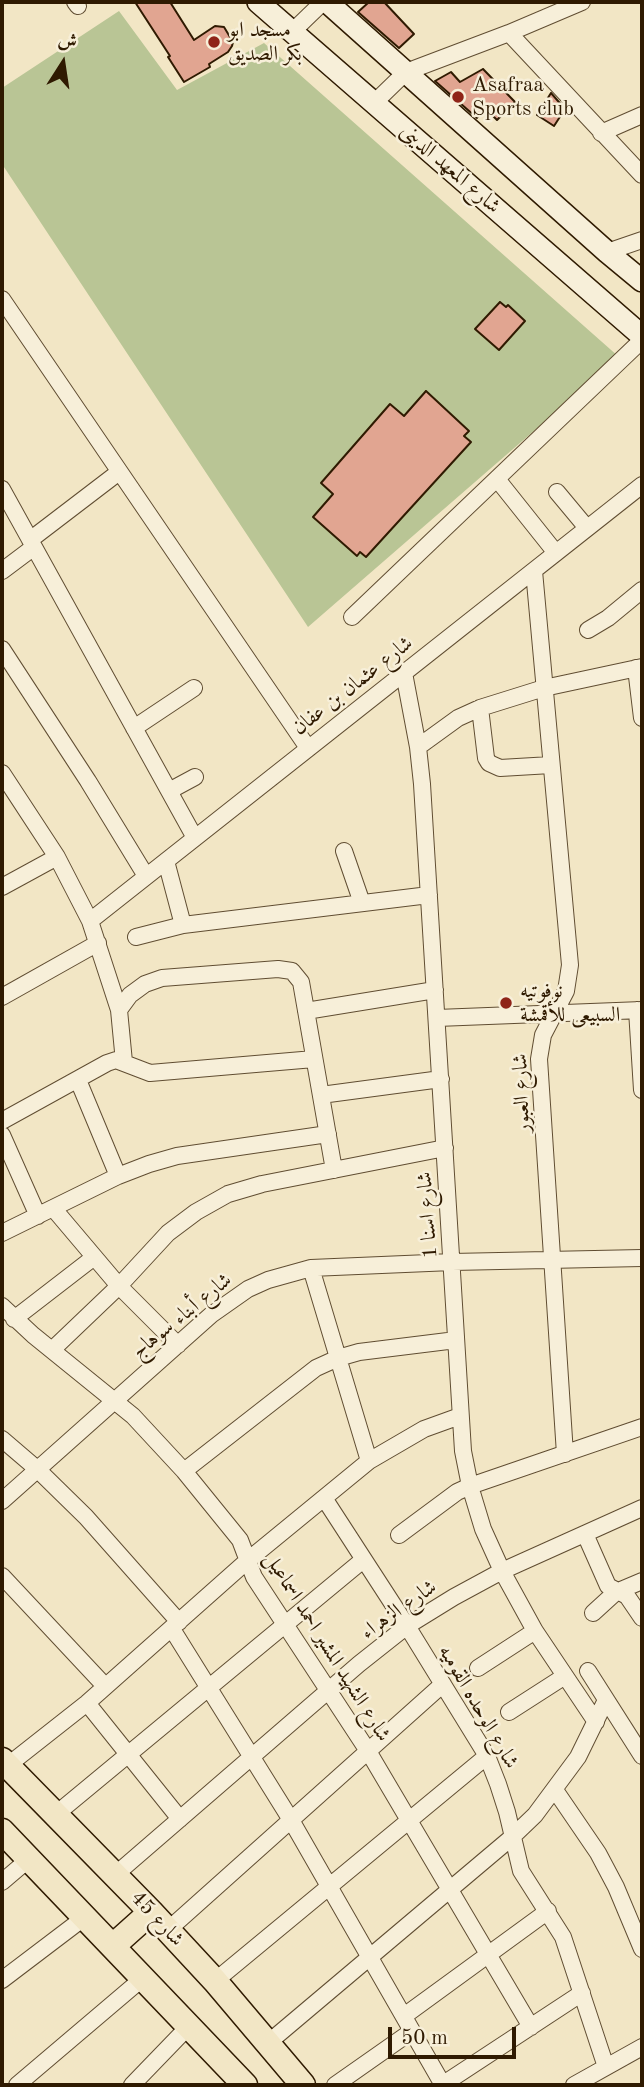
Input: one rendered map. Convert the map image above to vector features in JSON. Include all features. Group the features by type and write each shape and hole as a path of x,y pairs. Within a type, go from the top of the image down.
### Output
{"main road":[{"name":"شارع 45","path":"5,1763 215,1981 303,2085"},
{"path":"2,1831 241,2084"},
{"path":"113,1946 159,1921"}],"street":[{"name":"شارع المعهد الدينى","path":"258,2 642,338"},
{"name":"شارع المعهد الدينى","path":"325,2 642,281"},
{"path":"292,32 325,2"},
{"path":"374,103 405,72 582,2"},
{"path":"509,33 642,175"},
{"path":"601,133 642,115"},
{"path":"607,252 642,240"},
{"path":"2,299 308,748"},
{"path":"352,617 642,338"},
{"path":"2,571 119,472"},
{"path":"497,479 556,553"},
{"name":"شارع عثمان بن عفان","path":"90,921 642,485"},
{"path":"2,489 195,838"},
{"path":"556,492 587,528"},
{"name":"شارع العبور","path":"534,571 570,965 566,991 543,1035 539,1059 565,1454"},
{"path":"588,630 608,618 642,590"},
{"path":"2,649 146,876"},
{"path":"418,747 458,718 480,708 544,688 639,667 642,718"},
{"name":"شارع اسنا 1","path":"404,673 418,747 460,1416 470,1486 483,1530 502,1572 535,1632 596,1722"},
{"path":"134,728 194,688"},
{"path":"480,708 486,758 489,763 500,768 551,765"},
{"path":"2,773 57,857 90,921 119,1010 124,1062"},
{"path":"169,791 195,777"},
{"path":"344,851 362,903"},
{"path":"2,887 57,857"},
{"path":"166,861 183,925"},
{"path":"136,937 183,925 429,895"},
{"path":"2,997 98,943"},
{"path":"119,1010 130,995 145,984 162,978 285,969 292,971 301,982 334,1170"},
{"path":"306,1011 435,990"},
{"path":"437,1018 640,1010 642,1090"},
{"path":"2,1121 107,1063 124,1062 150,1073 314,1059"},
{"path":"321,1095 440,1079"},
{"path":"78,1080 118,1176"},
{"path":"2,1233 118,1176 177,1156 328,1134"},
{"path":"2,1135 38,1216"},
{"path":"53,1349 119,1286 169,1233 196,1212 228,1194 261,1184 445,1148"},
{"path":"53,1208 93,1258 178,1345"},
{"path":"15,1320 93,1258"},
{"name":"شارع أبناء سوهاج","path":"2,1501 211,1315 248,1289 289,1273 311,1268 452,1262 642,1258"},
{"path":"311,1268 369,1461"},
{"name":"شارع الشهيد المشير احمد اسماعيل","path":"2,1306 15,1320 115,1400 184,1471 240,1540 254,1577 368,1751 531,2027"},
{"path":"184,1471 316,1368 359,1352 456,1340"},
{"path":"5,1763 87,1703 247,1561 369,1461 424,1429 460,1416"},
{"path":"399,1535 457,1492 470,1486 642,1427"},
{"path":"2,1439 86,1517 175,1626 208,1688 291,1820 442,2085 582,1993"},
{"name":"شارع الوحده القوميه","path":"324,1498 407,1626 486,1756 504,1803 521,1871 563,1937 606,2067"},
{"name":"شارع الزهراء","path":"115,1875 407,1626 502,1572 642,1508"},
{"path":"585,1534 605,1581 616,1592 631,1600 642,1618"},
{"path":"55,1815 363,1560"},
{"path":"2,1576 105,1686"},
{"path":"593,1613 616,1592 642,1581"},
{"path":"478,1668 535,1632"},
{"path":"588,1671 642,1756"},
{"path":"509,1712 565,1676"},
{"path":"159,1921 291,1820 443,1684"},
{"path":"268,2043 511,1838 555,1790 578,1757 606,1700"},
{"path":"87,1703 180,1819"},
{"path":"215,1981 486,1756"},
{"path":"555,1790 598,1853 642,1948"},
{"path":"2,1882 29,1859"},
{"path":"404,2016 548,1911"},
{"path":"2,1980 85,1917"},
{"path":"17,2085 143,1978"},
{"path":"132,2085 189,2026"},
{"path":"335,2085 412,2031"},
{"path":"574,2085 642,2047"}],"green space":[{"path":"119,11 177,90 264,43 619,357 308,627 2,164 2,88"}],"building":[{"name":"مسجد ابو بكر الصديق","path":"135,2 170,2 194,40 215,26 224,27 233,42 232,46 228,52 209,64 210,67 184,82"},
{"path":"369,2 384,2 414,34 399,48 358,12"},
{"path":"483,69 515,102 497,120 485,108 477,118 435,81 451,72 460,82"},
{"path":"551,93 565,109 554,126 537,115"},
{"path":"500,302 506,307 508,305 525,321 499,350 475,329"},
{"path":"426,391 469,431 464,436 471,442 366,557 360,552 357,556 313,517 333,494 321,483 390,404 404,416"}],"place":[{"name":"مسجد ابو بكر الصديق","path":"214,42"},
{"name":"Asafraa Sports club","path":"458,97"},
{"name":"نوفوتيه السبيعى للأقمشة","path":"506,1003"}]}
